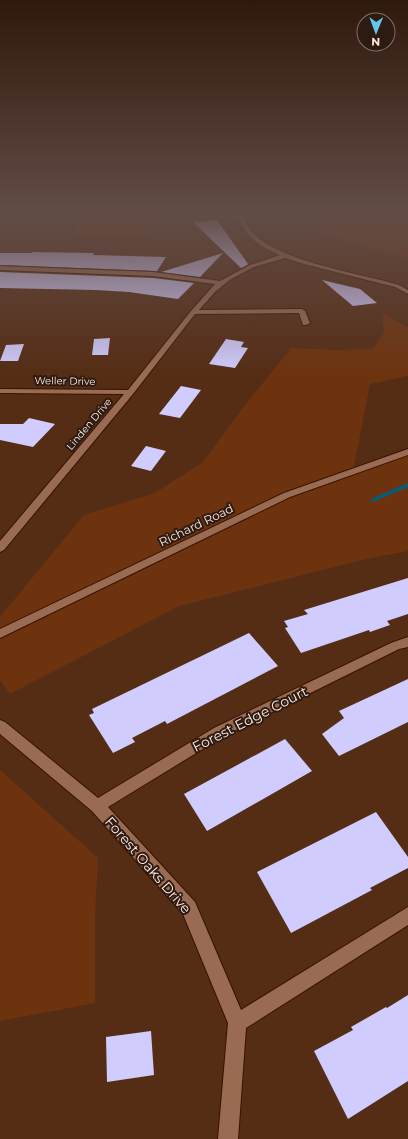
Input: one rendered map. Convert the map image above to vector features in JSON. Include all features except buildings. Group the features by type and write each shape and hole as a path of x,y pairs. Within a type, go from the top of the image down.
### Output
{"street":[{"name":"Linden Drive","path":"0,548 130,392 193,312 220,283 248,267"},
{"path":"327,267 397,286 407,292"},
{"path":"0,268 153,274 220,283"},
{"path":"193,312 242,310 302,312 306,323"},
{"name":"Weller Drive","path":"0,391 130,392"},
{"name":"Richard Road","path":"0,634 287,495 408,452"},
{"name":"Forest Edge Court","path":"96,806 219,732 395,646 408,642"},
{"name":"Forest Oaks Drive","path":"0,726 96,806 189,908 237,1023 228,1114 228,1139"},
{"path":"237,1023 408,915"}],"shaded area":[{"path":"382,313 408,327 408,376 370,384 353,471 408,452 408,551 366,559 179,606 10,694 0,680 0,617 84,515 155,493 203,462 246,404 291,348 335,350 373,349 384,332"},
{"path":"0,770 98,858 95,914 95,1003 0,1021"}],"waterway":[{"path":"373,500 408,485"}]}
